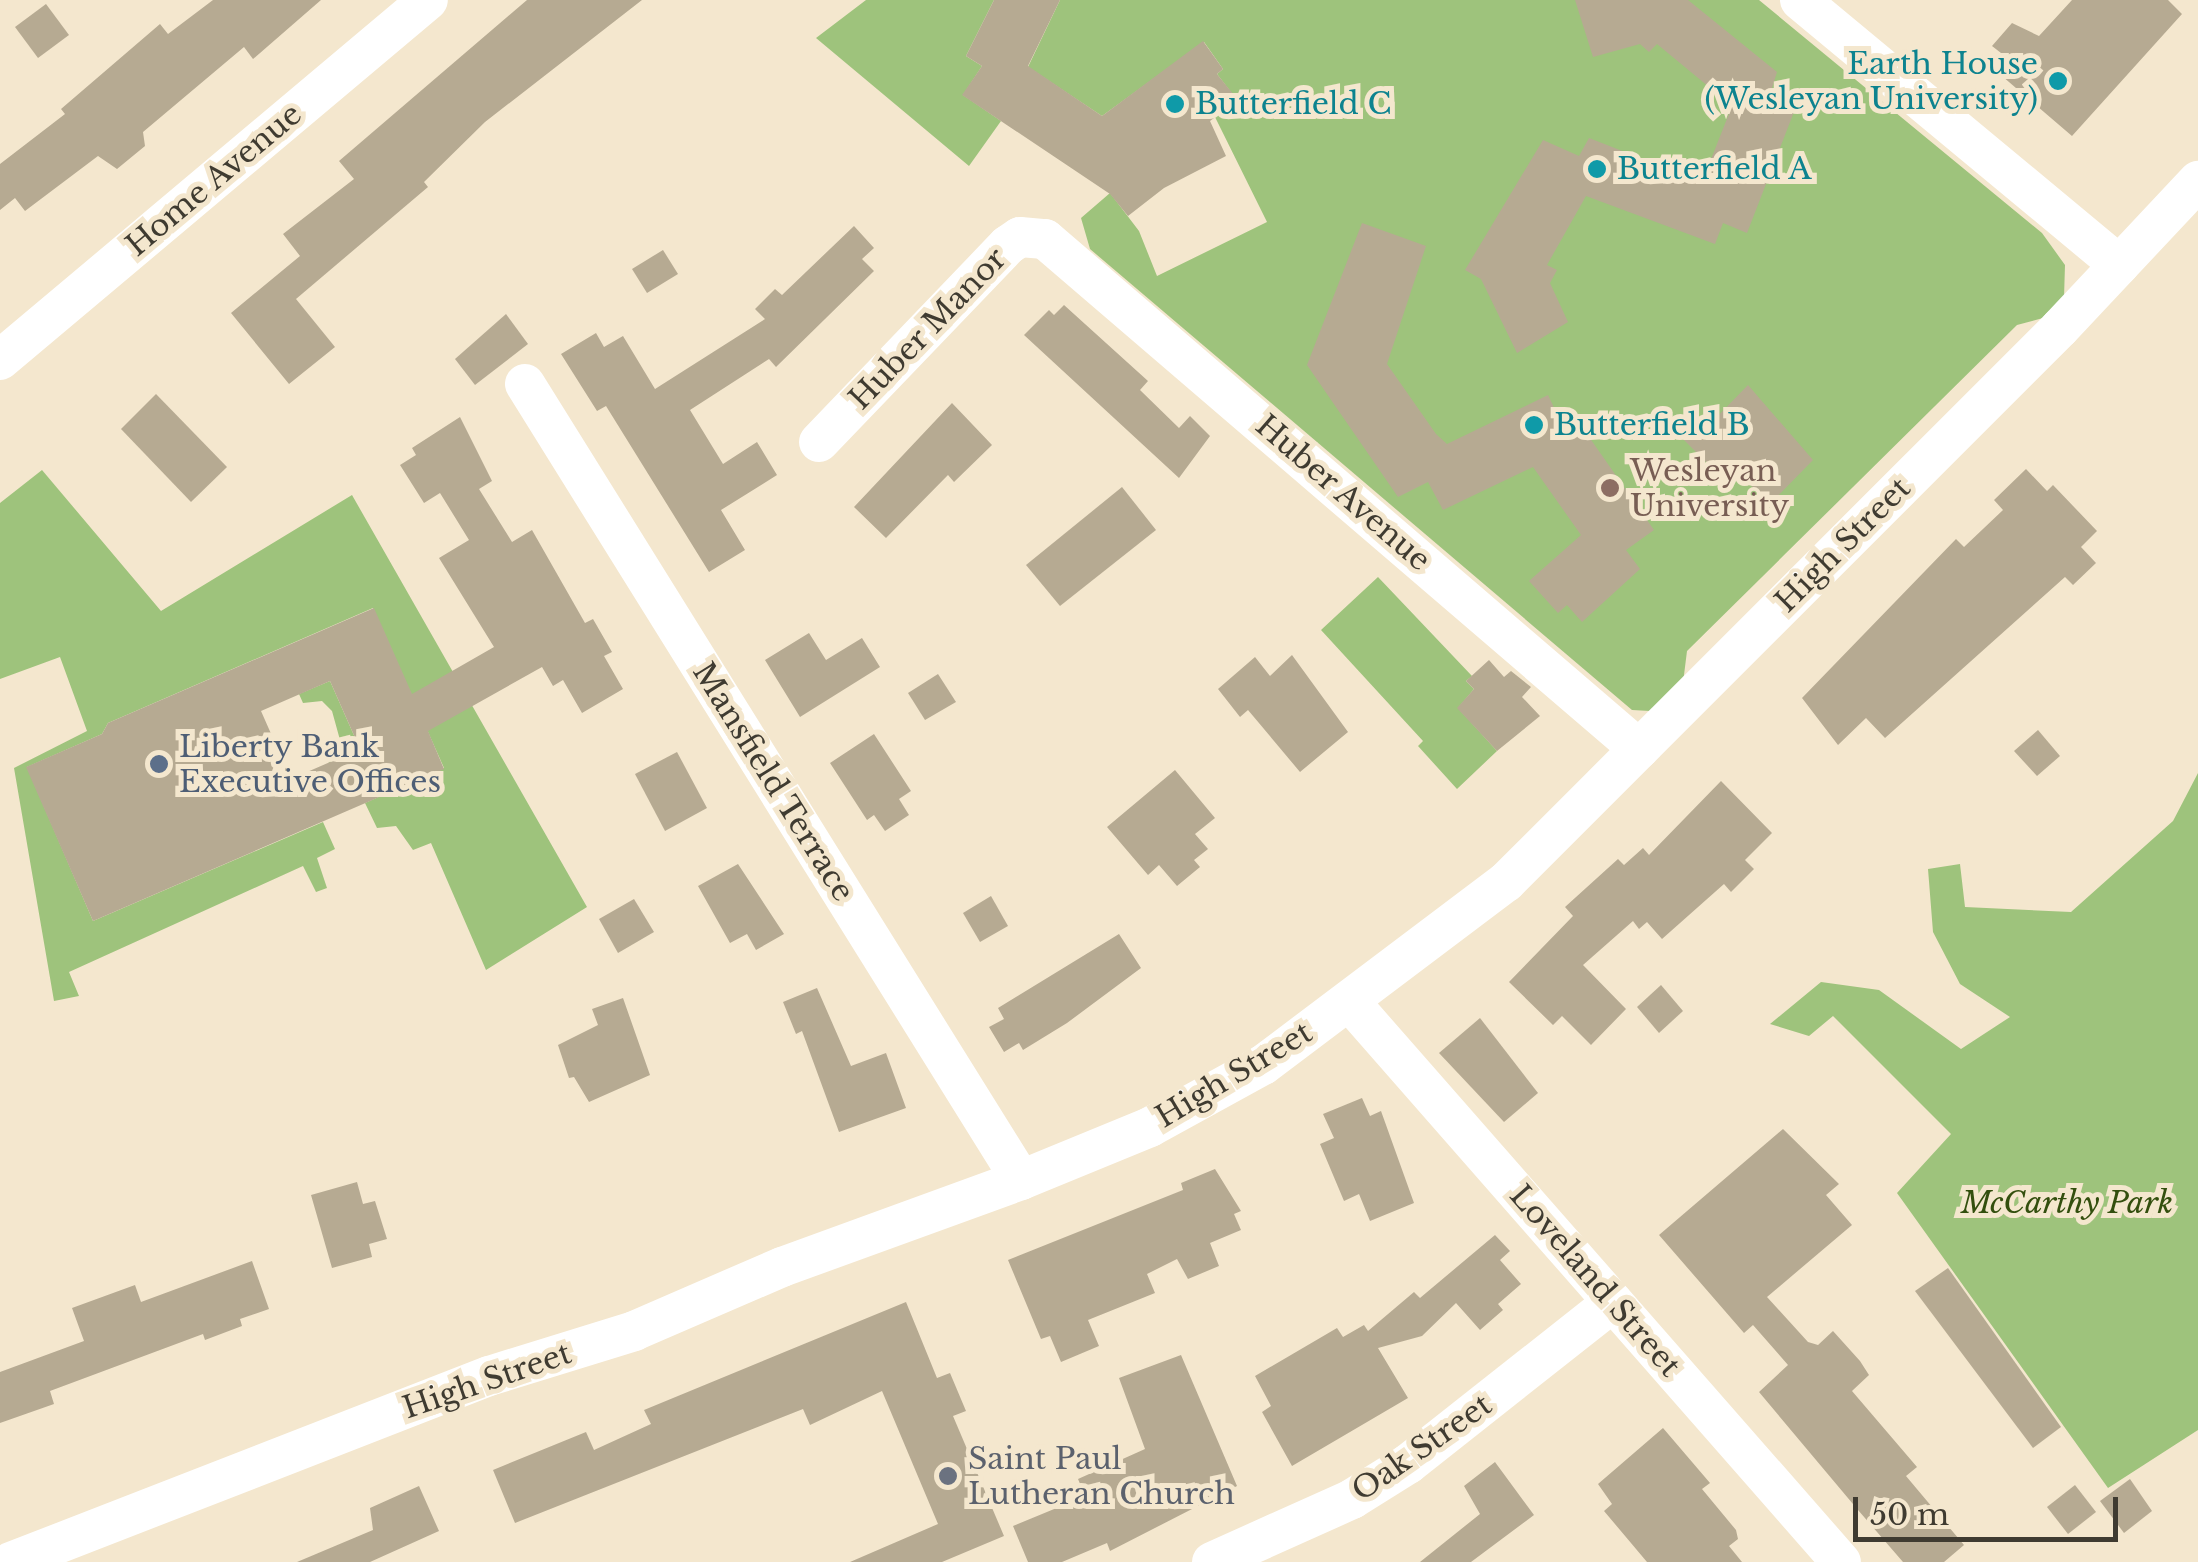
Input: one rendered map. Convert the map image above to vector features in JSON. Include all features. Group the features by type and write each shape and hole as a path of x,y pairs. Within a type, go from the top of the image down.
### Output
{"street":[{"name":"Home Avenue","path":"0,360 428,0"},
{"path":"1800,0 2119,265"},
{"name":"High Street","path":"11,1562 1021,1180 1210,1097 1349,1000 1506,882 2198,181"},
{"name":"Huber Manor","path":"819,442 1008,245 1020,237 1045,240"},
{"name":"Huber Avenue","path":"1045,240 1639,748"},
{"name":"Mansfield Terrace","path":"525,384 1021,1180"},
{"name":"Loveland Street","path":"1349,1000 1841,1562"},
{"name":"Oak Street","path":"1212,1562 1293,1528 1394,1473 1614,1302"}],"green space":[{"path":"866,0 994,0 966,56 982,66 963,95 1001,121 969,166 816,38"},
{"name":"Wesleyan University","path":"1060,0 1759,0 2042,233 2065,265 2064,298 2043,318 2017,325 1687,651 1683,683 1650,711 1632,710 1090,249 1081,218 1110,193 1139,231 1157,276 1267,222 1215,117 1237,100 1217,74 1223,69 1204,42 1102,116 1028,67"},
{"path":"42,470 161,611 352,495 587,907 486,970 431,843 413,850 396,826 377,828 365,803 444,768 373,608 108,723 102,734 27,767 93,921 323,822 335,849 317,858 327,888 316,892 303,866 69,972 79,996 54,1001 14,768 87,731 60,657 0,679 0,503"},
{"path":"1378,577 1472,676 1466,681 1474,689 1458,708 1497,751 1457,789 1418,746 1423,741 1321,630"},
{"path":"330,681 360,749 329,763 326,754 340,740 332,711 322,701 303,703 299,694"},
{"name":"McCarthy Park","path":"2198,773 2198,1430 2108,1488 1897,1193 1951,1134 1833,1016 1809,1036 1770,1024 1821,982 1879,990 1961,1049 2010,1017 1960,984 1933,932 1928,869 1960,864 1965,907 2071,912 2173,821"}],"building":[{"path":"213,0 321,0 253,59 244,47 143,132 145,146 117,169 98,156 25,211 15,198 0,210 0,164 65,114 61,109 160,24 168,34"},
{"path":"527,0 642,0 485,122 424,182 428,187 296,299 335,347 289,384 231,313 300,256 283,234 354,179 339,161"},
{"name":"Butterfield C","path":"994,0 1060,0 1028,66 1102,116 1203,41 1223,69 1217,74 1238,100 1210,121 1226,156 1164,188 1128,216 1110,194 962,95 982,66 966,56"},
{"name":"Butterfield A","path":"1575,0 1688,0 1777,72 1772,88 1799,99 1747,233 1723,223 1715,244 1586,196 1547,265 1557,270 1550,283 1568,322 1517,353 1481,279 1465,270 1543,140 1579,156 1589,138 1702,182 1732,106 1657,44 1649,52 1640,44 1593,57"},
{"path":"2072,0 2168,0 2182,14 2072,136 2002,76 1993,62 2001,53 1992,46 2012,23 2039,36"},
{"path":"46,4 69,35 38,58 15,27"},
{"name":"Butterfield B","path":"1362,223 1426,246 1387,364 1436,434 1447,444 1548,395 1560,420 1573,414 1654,530 1626,550 1640,569 1582,622 1567,605 1558,613 1529,581 1581,535 1533,467 1443,510 1428,482 1398,497 1307,365"},
{"path":"854,226 874,248 862,259 874,271 776,367 769,359 690,410 723,464 757,442 777,475 721,510 745,550 709,572 606,406 597,411 561,354 596,333 604,347 623,336 655,389 765,319 755,309 775,289 782,295"},
{"path":"663,250 678,274 647,293 632,269"},
{"path":"1064,305 1148,381 1140,390 1179,428 1190,416 1210,436 1179,478 1024,335 1049,310 1054,315"},
{"path":"506,314 528,344 475,385 455,359"},
{"path":"1748,385 1813,460 1770,504 1731,466 1720,476 1680,436 1698,417 1708,426"},
{"path":"156,394 227,467 191,502 121,429"},
{"path":"952,403 992,445 954,482 948,475 886,538 854,507"},
{"name":"Liberty Bank Executive Offices","path":"460,417 492,481 479,489 512,542 532,530 585,623 593,619 612,652 604,656 623,689 582,713 563,680 553,686 542,667 428,731 444,769 93,921 26,767 102,734 108,723 374,608 412,694 494,647 439,558 469,540 440,493 424,503 400,465 416,455 412,448","holes":["330,681 360,749 291,779 261,711"]},
{"path":"2026,469 2047,491 2053,485 2097,531 2081,547 2096,563 2073,585 2065,577 1885,738 1866,718 1838,745 1802,698 1956,539 1964,547 2003,510 1994,500"},
{"path":"1122,487 1156,530 1060,606 1026,565"},
{"path":"809,633 826,660 862,638 880,667 800,717 765,660"},
{"path":"1292,655 1348,732 1300,772 1248,710 1240,717 1218,689 1255,657 1270,676"},
{"path":"1489,660 1504,677 1511,671 1531,687 1522,697 1540,716 1497,751 1457,708 1474,689 1466,681"},
{"path":"938,674 956,702 925,720 908,693"},
{"path":"2038,730 2060,756 2037,776 2014,751"},
{"path":"874,734 911,791 899,799 909,815 885,831 874,815 867,820 830,763"},
{"path":"677,752 707,808 665,831 635,774"},
{"path":"1175,770 1215,818 1195,834 1208,849 1194,860 1200,867 1177,886 1159,865 1148,875 1107,827"},
{"path":"1721,781 1772,833 1745,860 1754,869 1731,892 1724,884 1662,939 1647,922 1639,929 1633,921 1583,965 1626,1009 1591,1045 1562,1016 1553,1025 1509,982 1573,916 1565,907 1618,859 1624,865 1643,848 1649,855"},
{"path":"738,864 784,934 756,950 747,934 730,943 698,886"},
{"path":"991,896 1008,926 980,942 963,913"},
{"path":"634,899 654,932 618,953 599,919"},
{"path":"1119,934 1141,968 1023,1050 1019,1043 1004,1052 989,1027 1004,1019 998,1008"},
{"path":"1661,985 1683,1011 1659,1033 1637,1007"},
{"path":"817,988 851,1066 886,1053 906,1108 839,1132 802,1031 796,1034 783,1002"},
{"path":"623,998 650,1075 589,1102 574,1077 569,1078 558,1045 598,1025 592,1009"},
{"path":"1480,1018 1538,1093 1504,1122 1439,1053"},
{"path":"1362,1098 1370,1116 1381,1111 1414,1203 1370,1221 1359,1194 1344,1201 1320,1144 1334,1138 1323,1114"},
{"path":"1783,1129 1839,1184 1826,1195 1852,1225 1767,1297 1808,1342 1818,1345 1833,1331 1860,1361 1869,1375 1852,1391 1917,1467 1906,1476 1964,1545 1944,1562 1903,1562 1759,1392 1788,1365 1753,1325 1744,1333 1659,1235"},
{"path":"1215,1169 1241,1211 1234,1214 1241,1230 1210,1243 1219,1266 1188,1279 1177,1259 1147,1274 1155,1293 1088,1320 1099,1346 1061,1362 1050,1336 1041,1339 1008,1260 1183,1190 1181,1183"},
{"path":"357,1182 363,1204 375,1201 387,1239 369,1244 372,1257 332,1268 311,1195"},
{"path":"1495,1235 1510,1251 1500,1260 1521,1284 1498,1304 1503,1310 1480,1330 1456,1303 1422,1336 1378,1348 1408,1398 1292,1466 1262,1412 1271,1406 1255,1376 1337,1328 1343,1337 1364,1325 1368,1331 1414,1292 1420,1298"},
{"path":"252,1261 269,1309 240,1319 242,1326 205,1340 203,1334 50,1391 54,1404 0,1423 0,1372 84,1341 72,1308 135,1285 141,1302"},
{"path":"1948,1268 2061,1427 2033,1448 1915,1291"},
{"path":"906,1302 937,1378 950,1373 966,1411 953,1416 1004,1536 942,1562 850,1562 938,1524 882,1391 810,1425 803,1409 515,1523 493,1470 586,1432 594,1450 651,1424 644,1410"},
{"path":"1181,1355 1237,1486 1110,1551 1107,1543 1062,1562 1028,1562 1013,1526 1076,1500 1083,1491 1078,1479 1145,1449 1119,1378"},
{"path":"1663,1428 1710,1483 1702,1489 1736,1530 1738,1539 1729,1546 1742,1562 1647,1562 1604,1511 1612,1504 1598,1484"},
{"path":"1495,1462 1534,1515 1471,1562 1420,1562 1480,1514 1464,1486"},
{"path":"2130,1479 2152,1511 2124,1533 2100,1501"},
{"path":"2075,1485 2096,1512 2068,1534 2047,1507"},
{"path":"419,1486 439,1531 370,1562 297,1562 373,1530 370,1508"}],"place":[{"name":"Earth House (Wesleyan University)","path":"2058,81"},
{"name":"Butterfield C","path":"1175,104"},
{"name":"Butterfield A","path":"1597,169"},
{"name":"Butterfield B","path":"1534,425"},
{"name":"Wesleyan University","path":"1610,488"},
{"name":"Liberty Bank Executive Offices","path":"159,764"},
{"name":"Saint Paul Lutheran Church","path":"948,1476"}]}
